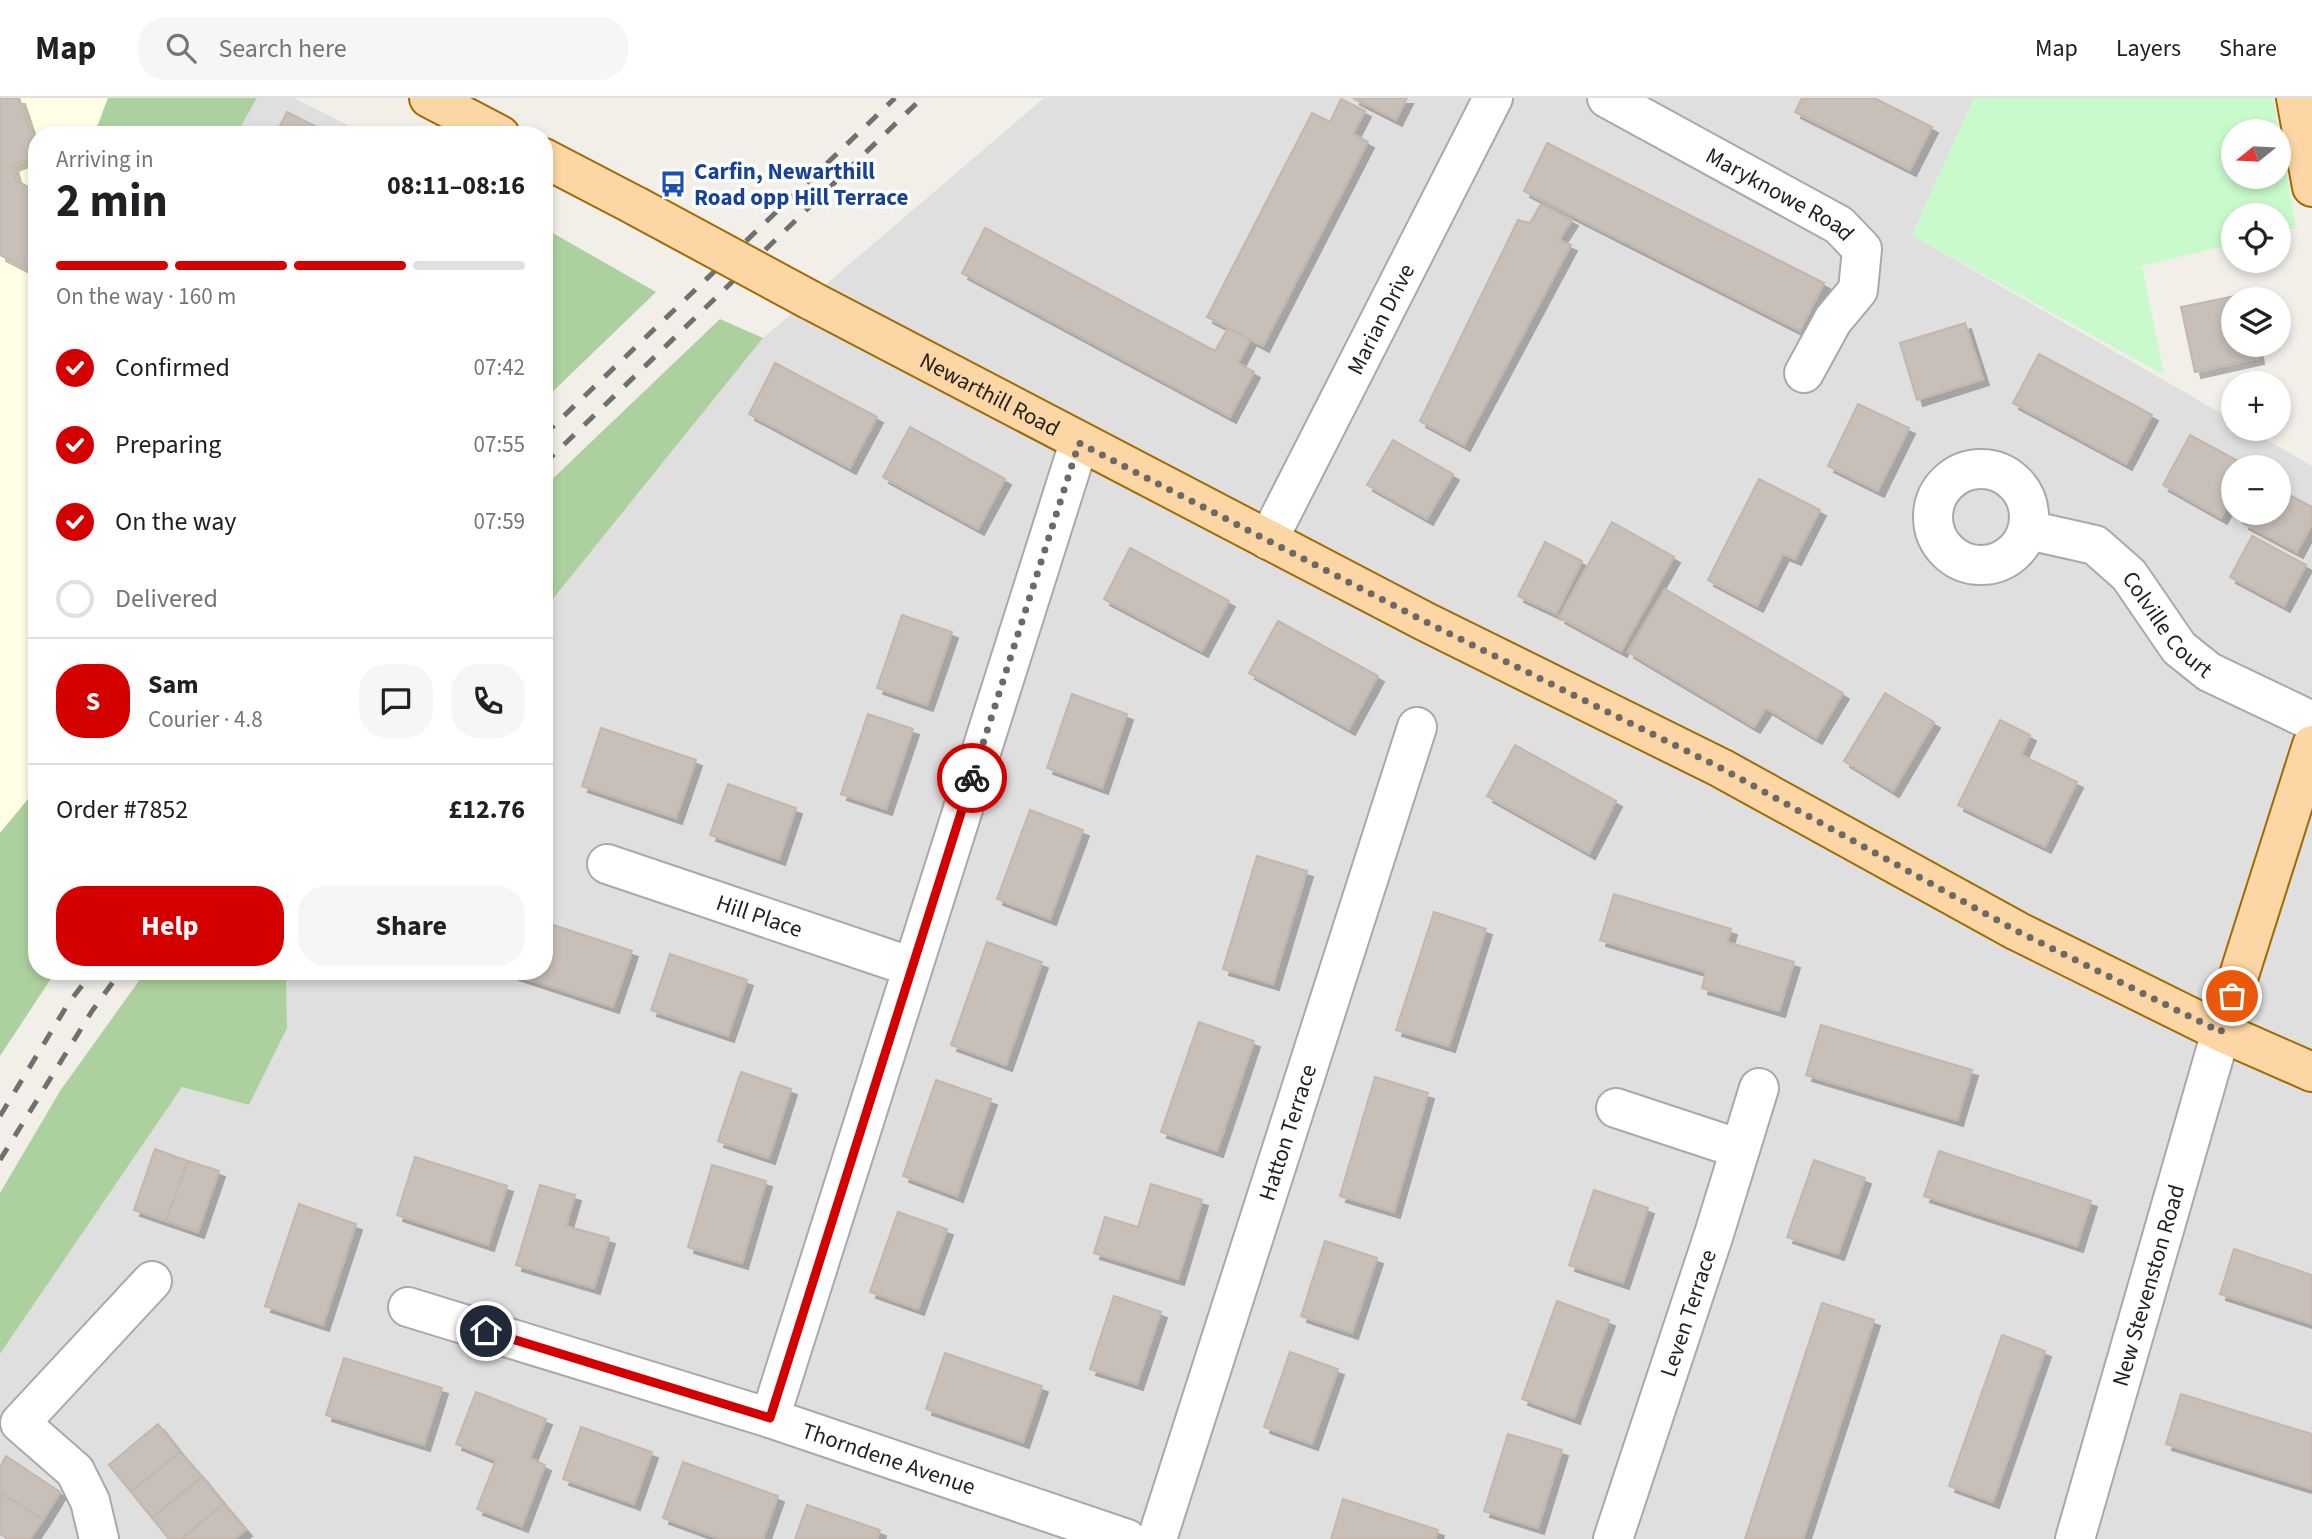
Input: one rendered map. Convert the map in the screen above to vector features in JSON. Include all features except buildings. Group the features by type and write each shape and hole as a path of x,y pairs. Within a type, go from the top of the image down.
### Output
{"main road":[{"path":"429,98 483,126"},
{"path":"2296,98 2312,187"},
{"name":"Newarthill Road","path":"553,163 1079,443 1721,768 2017,931 2221,1032 2312,1072"},
{"path":"2221,1032 2312,745"}],"street":[{"name":"Marian Drive","path":"1268,540 1493,98"},
{"name":"Maryknowe Road","path":"1607,98 1839,225 1862,249 1858,290 1833,320 1804,373"},
{"path":"770,1418 1079,443"},
{"name":"Colville Court","path":"2028,530 2095,545 2129,575 2179,648 2209,672 2312,721"},
{"name":"Hatton Terrace","path":"1157,1539 1417,727"},
{"name":"Hill Place","path":"607,864 912,967"},
{"name":"New Stevenston Road","path":"2075,1539 2221,1032"},
{"name":"Leven Terrace","path":"1613,1539 1759,1087"},
{"path":"1616,1108 1740,1149"},
{"path":"99,1539 90,1501 75,1471 20,1423 152,1281"},
{"name":"Thorndene Avenue","path":"408,1307 770,1418 1127,1539"}],"shaded area":[{"path":"0,98 108,98 97,126 28,126 28,799 0,833"},
{"path":"257,98 294,98 350,126 241,126"},
{"path":"1044,98 1974,98 1912,235 2221,413 2221,441 2269,441 2312,466 2312,1539 0,1539 0,1354 182,1087 249,1105 287,1022 286,980 553,980 553,599 763,338"}],"green space":[{"path":"108,98 257,98 241,126 97,126"},
{"path":"1974,98 2273,98 2277,119 2221,119 2221,189 2289,189 2296,228 2291,229 2291,203 2221,203 2221,247 2142,266 2164,375 1912,235"},
{"path":"553,233 656,292 553,391"},
{"path":"720,319 763,338 553,599 553,478"},
{"path":"28,799 28,980 50,980 0,1056 0,833"},
{"path":"140,980 286,980 287,1028 249,1105 182,1087 0,1354 0,1193 60,1091"}],"railway":[{"path":"553,426 895,98"},
{"path":"553,455 922,98"},
{"path":"0,1116 68,1004 86,980"},
{"path":"0,1160 92,1011 114,980"}],"way so far":[{"path":"972,778 1079,443 1426,622 1721,768 2017,931 2221,1032 2232,996"}],"place":[{"name":"Carfin, Newarthill Road opp Hill Terrace","path":"673,184"}],"route":[{"path":"486,1331 770,1418 972,778"}]}
